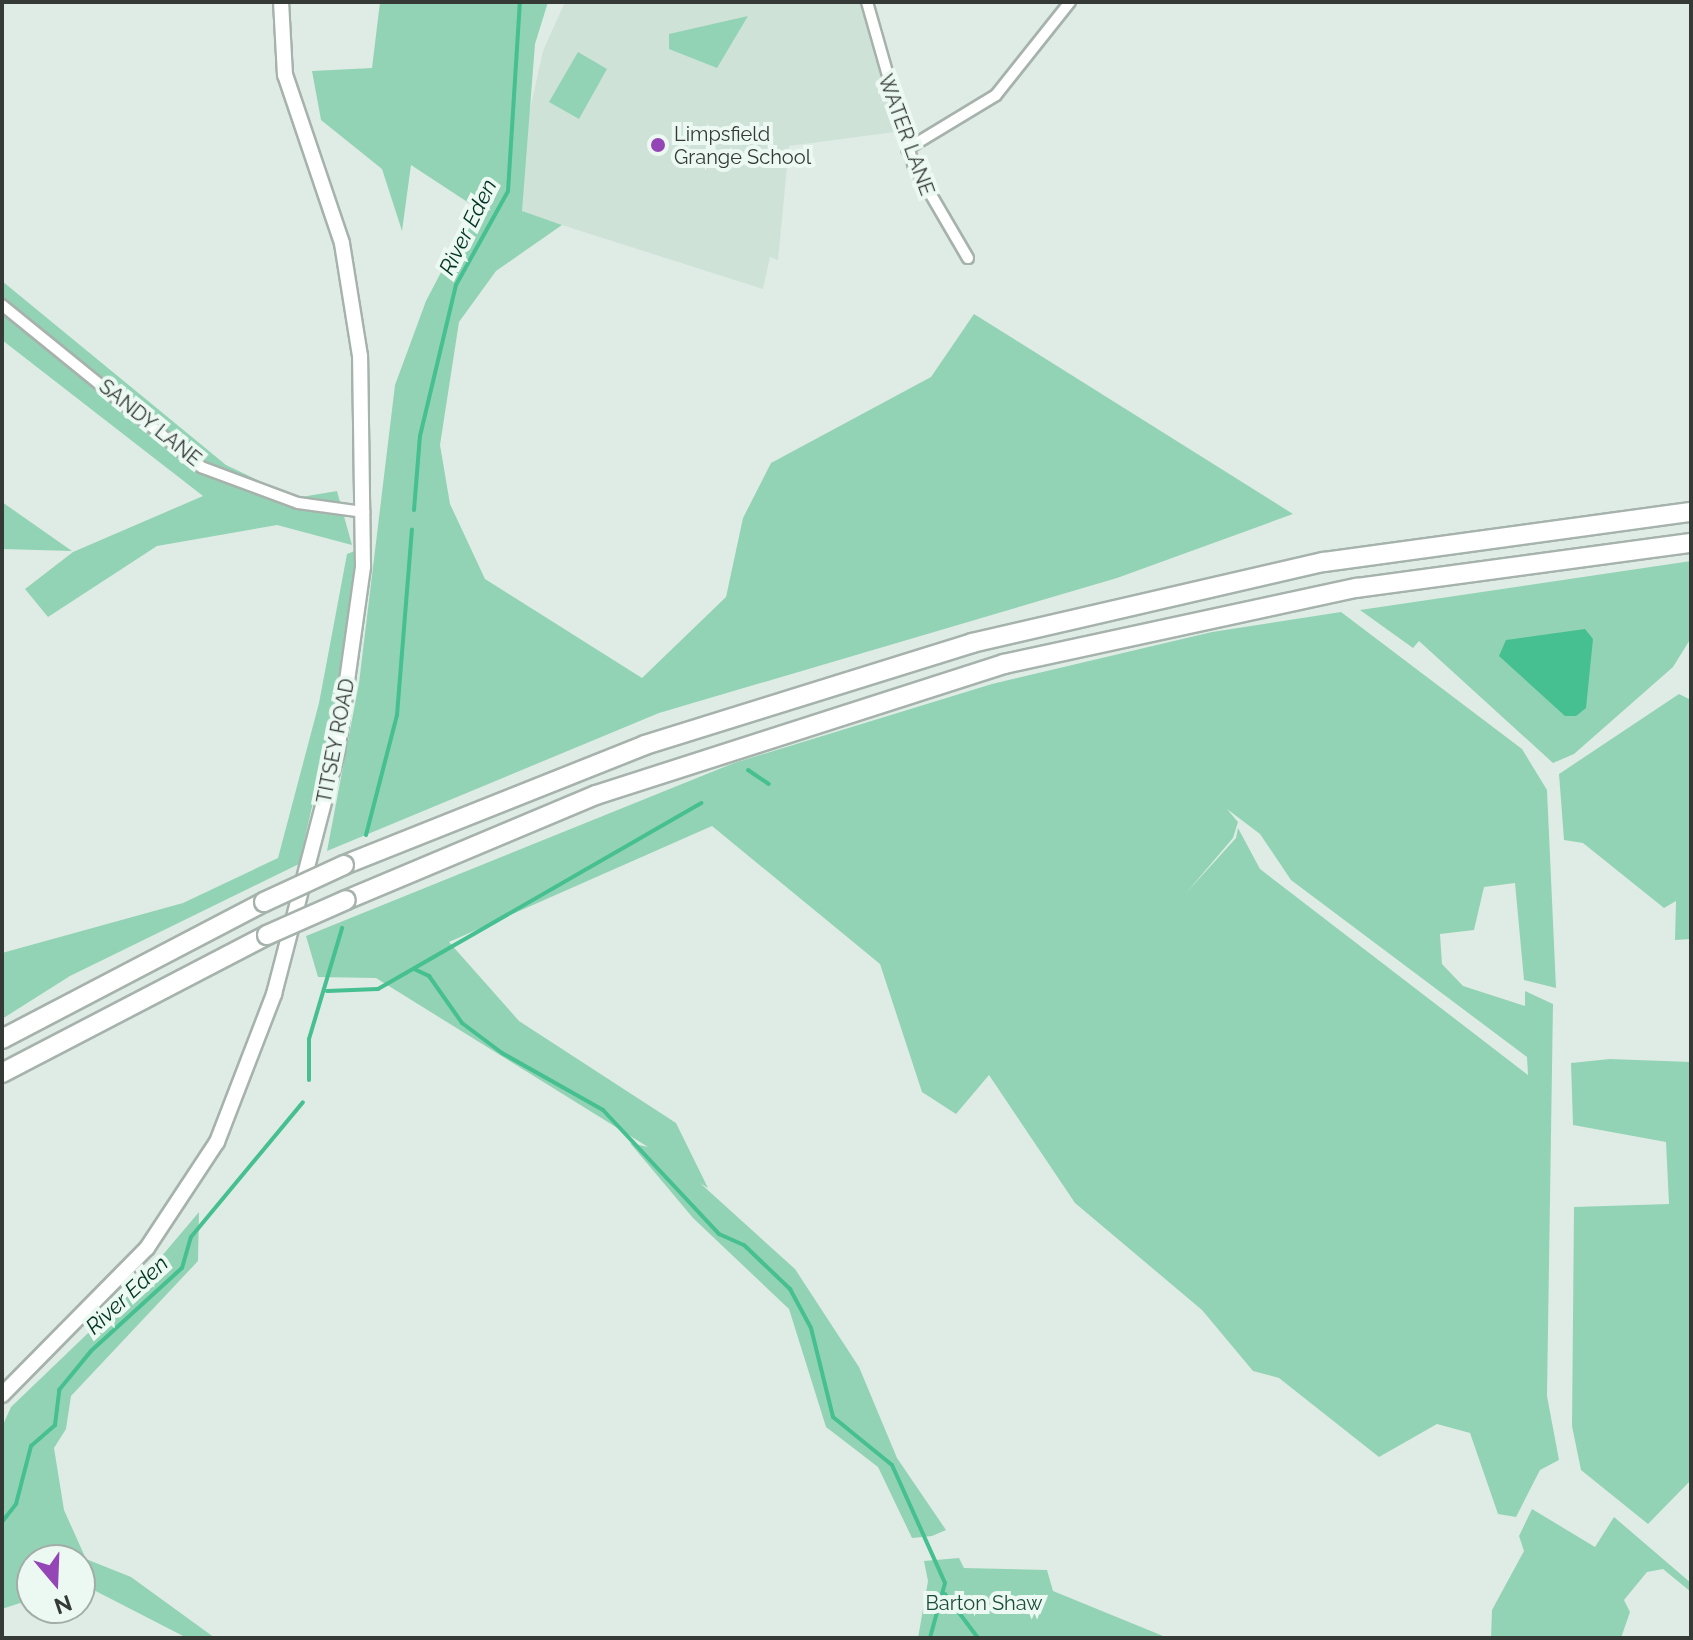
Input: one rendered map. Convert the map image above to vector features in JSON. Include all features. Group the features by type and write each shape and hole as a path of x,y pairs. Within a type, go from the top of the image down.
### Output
{"highway":[{"path":"2,1039 264,902 344,865 579,769 837,681 1270,572 1691,512"},
{"path":"2,1073 267,935 346,900 531,820 757,739 1004,664 1296,600 1357,588 1691,543"}],"main road":[{"name":"TITSEY ROAD","path":"2,1395 147,1248 238,1098 274,994 337,752 357,624 364,512 353,291 285,75 281,2"}],"street":[{"name":"WATER LANE","path":"867,2 907,149 928,198 968,258"},
{"path":"907,149 996,95 1070,2"},
{"name":"SANDY LANE","path":"2,305 201,467 298,503 364,512"}],"shaded area":[{"name":"Limpsfield Grange School","path":"565,2 861,2 895,132 789,146 778,260 770,257 763,289 521,212 527,123 543,51"},
{"path":"1585,629 1593,639 1586,708 1576,716 1565,716 1499,656 1506,640"}],"green space":[{"path":"380,2 548,2 535,44 522,211 562,225 496,271 459,322 440,445 450,504 485,579 642,678 726,597 743,518 771,463 931,377 974,314 1293,514 1117,578 659,713 327,851 359,683 395,385 426,301 475,207 411,165 402,231 382,169 321,120 312,71 372,68"},
{"path":"748,16 717,68 669,49 669,34"},
{"path":"578,52 607,69 579,119 549,102"},
{"path":"2,281 226,465 295,498 337,491 352,545 277,525 157,546 48,617 25,589 73,552 203,496 2,340"},
{"path":"2,502 72,551 2,549"},
{"path":"357,550 337,697 299,864 70,976 2,1019 2,953 183,903 278,858 319,703 347,554"},
{"path":"1691,561 1691,638 1673,667 1574,754 1553,763 1419,641 1413,648 1360,610"},
{"path":"1341,612 1522,749 1547,790 1556,988 1524,980 1515,883 1484,887 1474,930 1440,934 1442,964 1463,986 1525,1006 1525,991 1553,1004 1547,1396 1559,1460 1540,1470 1516,1517 1498,1514 1470,1433 1437,1424 1379,1457 1279,1378 1253,1371 1202,1310 1075,1203 989,1075 956,1114 922,1092 880,964 712,826 449,942 519,1021 676,1123 708,1188 700,1183 795,1269 859,1367 897,1458 946,1530 932,1536 912,1538 878,1467 826,1427 789,1309 693,1218 630,1143 648,1147 376,978 318,977 306,936 734,763 992,684 1212,632","holes":["1227,809 1260,834 1291,880 1527,1057 1528,1075 1260,869 1238,828 1236,838 1187,892 1233,838 1238,822"]},
{"path":"1679,694 1691,700 1691,939 1675,940 1676,901 1664,908 1583,843 1564,840 1559,774"},
{"path":"1610,1059 1691,1062 1691,1480 1648,1524 1581,1470 1572,1426 1574,1207 1669,1204 1666,1142 1573,1125 1571,1063"},
{"path":"199,1212 198,1261 71,1396 66,1429 54,1448 64,1510 79,1544 16,1544 16,1604 2,1609 2,1427 11,1407 133,1290"},
{"path":"1532,1509 1595,1547 1614,1517 1691,1583 1691,1592 1663,1569 1647,1572 1624,1600 1630,1612 1621,1638 1491,1638 1492,1610 1524,1551 1519,1536"},
{"name":"Barton Shaw","path":"959,1558 964,1568 1047,1570 1053,1591 1168,1638 918,1638 928,1581 924,1561"},
{"path":"96,1563 131,1577 215,1638 187,1638 96,1591"}],"waterway":[{"name":"River Eden","path":"414,510 420,436 456,285 508,191 520,2"},
{"name":"River Eden","path":"366,835 397,715 412,530"},
{"path":"748,770 769,784"},
{"path":"327,991 378,989 701,803"},
{"name":"River Eden","path":"309,1080 309,1039 342,928"},
{"path":"414,969 429,976 462,1023 502,1053 603,1110 719,1234 744,1245 790,1289 811,1328 833,1417 892,1465 945,1583 930,1638"},
{"name":"River Eden","path":"2,1522 16,1504 31,1446 55,1425 59,1390 91,1351 182,1268 191,1237 303,1102"},
{"path":"945,1594 978,1638"}],"place":[{"name":"Limpsfield Grange School","path":"658,145"}]}
